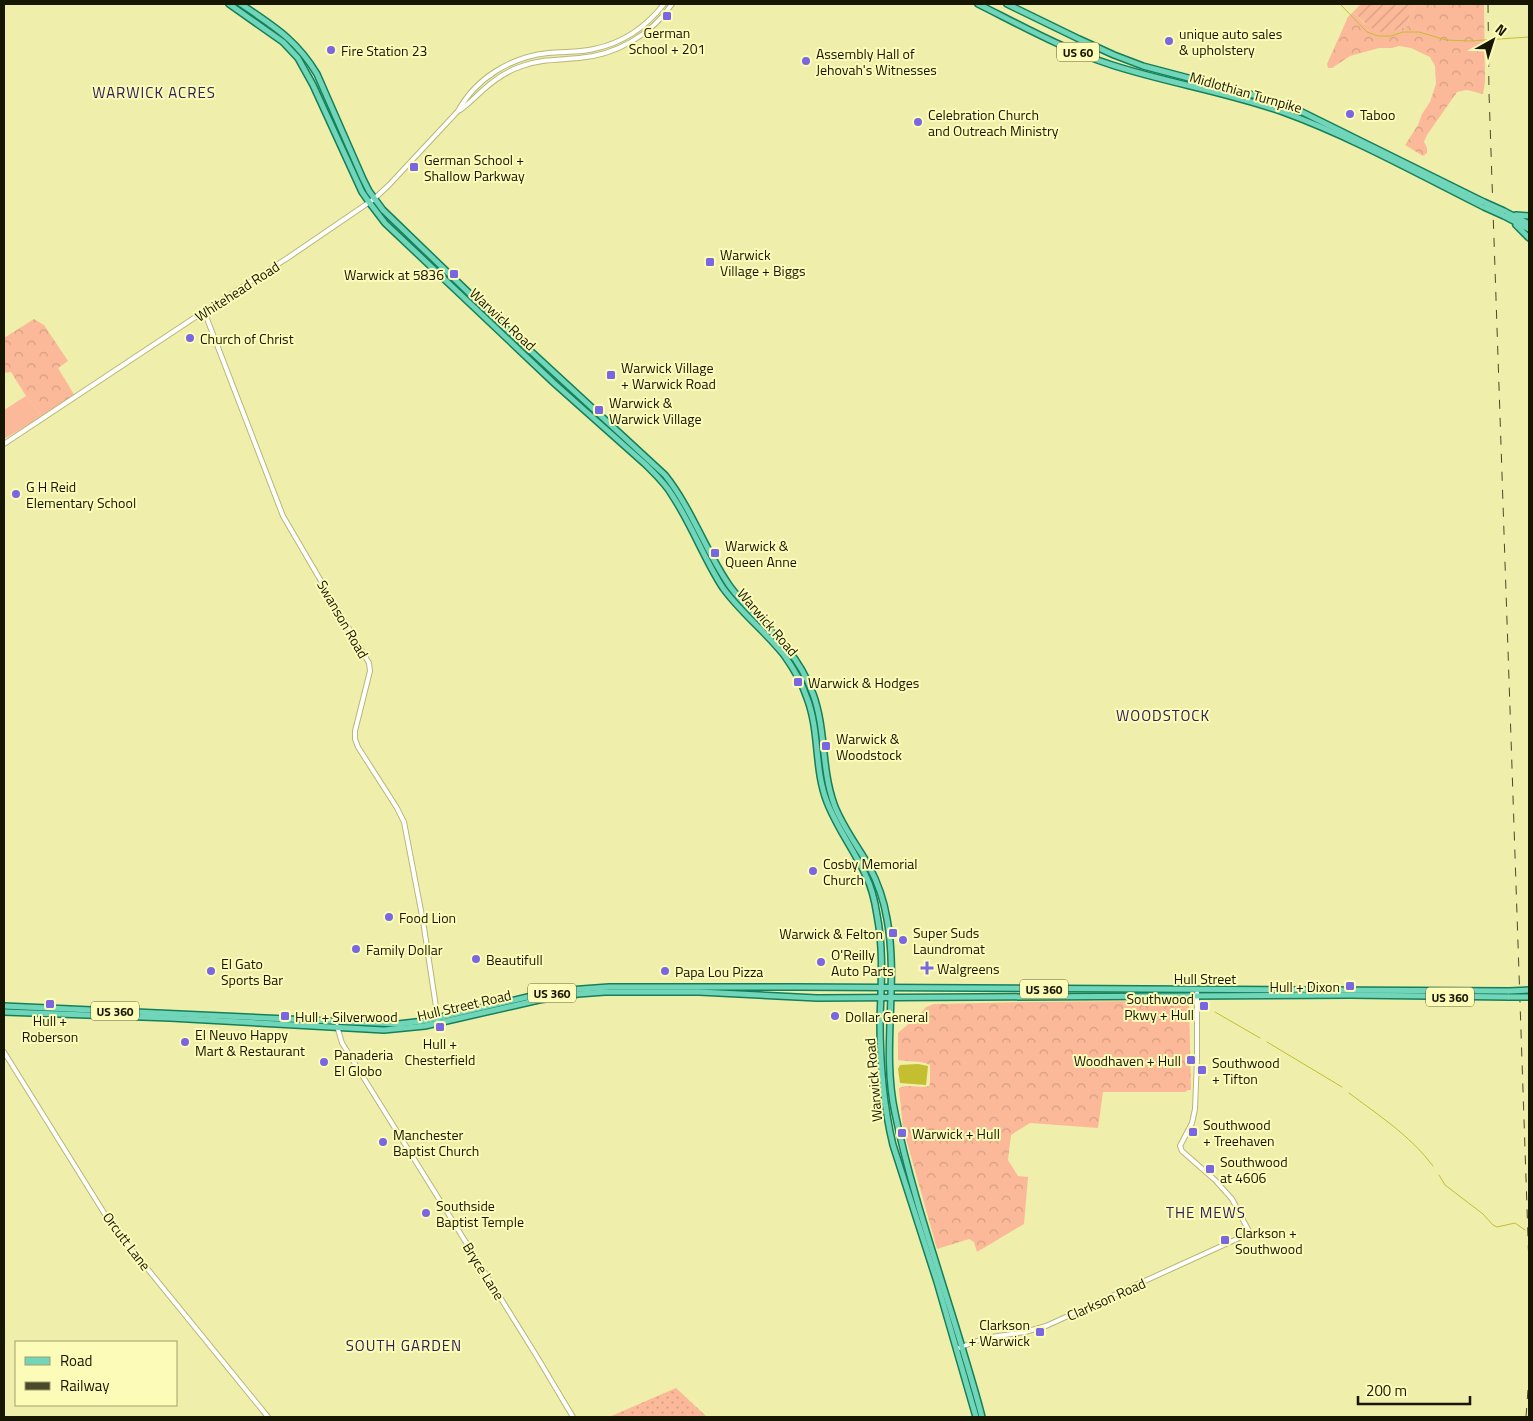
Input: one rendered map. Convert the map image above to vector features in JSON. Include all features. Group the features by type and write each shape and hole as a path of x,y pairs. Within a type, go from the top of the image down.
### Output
{"main road":[{"name":"Warwick Road","path":"229,4 284,42 298,58 313,85 355,176 377,214 554,383 664,483 679,505 707,560 725,590 791,665 804,688 812,714 820,782 826,802 866,876 878,916 881,946 881,1058 887,1122 936,1282 982,1417"},
{"name":"Warwick Road","path":"241,4 286,35 308,59 317,74 363,179 374,199 383,210 399,228 665,475 688,509 722,574 751,611 793,656 807,680 820,719 826,773 835,806 869,867 883,901 890,938 890,1072 895,1112 906,1161 959,1348 976,1417"},
{"name":"Midlothian Turnpike","path":"978,4 1055,42 1109,64 1249,101 1296,117 1484,204"},
{"name":"Midlothian Turnpike","path":"1007,4 1066,34 1144,66 1262,97 1296,109 1510,217 1529,229"},
{"path":"1510,217 1529,216"},
{"name":"Midlothian Turnpike","path":"1510,217 1529,224"},
{"path":"1510,217 1529,238"},
{"name":"Hull Street Road","path":"438,1020 536,995 593,988 881,988"},
{"name":"Hull Street","path":"881,988 1529,990"},
{"name":"Hull Street Road","path":"4,1012 337,1024 398,1024 438,1020 539,1000 605,992 694,992 817,998 989,998"},
{"name":"Hull Street","path":"989,998 1350,995 1529,997"},
{"name":"Hull Street Road","path":"4,1006 337,1024"}],"street":[{"path":"458,111 465,98 479,84 507,65 539,54 586,51 612,44 641,27 664,4"},
{"path":"458,111 469,104 494,81 517,68 544,60 598,55 628,44 655,24 672,4"},
{"name":"Whitehead Road","path":"4,444 374,199 458,111"},
{"name":"Swanson Road","path":"204,311 283,516 369,665 370,671 355,731 355,739 404,822 423,921 438,1020"},
{"path":"1196,989 1197,996"},
{"name":"Clarkson Road","path":"959,1348 985,1338 1015,1334 1046,1326 1250,1233 1232,1199 1215,1180 1182,1151 1180,1146 1192,1123 1196,1097 1197,996"},
{"name":"Bryce Lane","path":"337,1024 342,1043 536,1355 572,1417"},
{"name":"Orcutt Lane","path":"4,1052 111,1224 268,1417"}],"green space":[{"path":"1361,4 1420,4 1410,12 1407,27 1383,32 1370,27 1353,12"},
{"path":"1420,4 1484,4 1485,82 1483,94 1467,90 1457,92 1427,135 1424,142 1427,153 1423,156 1405,145 1430,102 1436,84 1435,66 1430,57 1411,48 1399,46 1379,48 1350,56 1332,68 1328,68 1327,64 1348,17 1353,12 1364,23 1383,32 1407,27 1410,12"},
{"path":"34,319 44,325 68,361 58,368 75,396 42,417 11,372 4,373 4,338"},
{"path":"26,396 42,417 4,439 4,410"},
{"path":"1157,999 1184,999 1189,1003 1191,1090 1185,1092 1103,1092 1098,1128 1030,1123 1011,1135 1008,1160 1018,1176 1028,1177 1024,1224 977,1252 974,1242 969,1239 937,1249 903,1128 899,1090 899,1088 906,1086 929,1086 930,1065 898,1060 898,1033 926,1007 934,1004 1152,1001"},
{"path":"676,1388 707,1417 609,1417"}],"shaded area":[{"path":"918,1064 928,1066 926,1085 900,1083 898,1069 900,1065"}],"waterway":[{"path":"1340,4 1367,32 1378,36 1391,36 1403,32 1419,32 1446,40 1470,41 1529,37"},
{"path":"1215,1012 1260,1038"},
{"path":"1267,1042 1342,1087"},
{"path":"1349,1093 1415,1145 1433,1166"},
{"path":"1439,1175 1445,1185 1483,1214 1493,1225 1497,1227 1515,1223 1525,1230"}],"railway":[{"path":"1488,4 1489,93 1529,1266"},
{"path":"1526,1417 1529,1376"}],"place":[{"name":"German School + 201","path":"667,16"},
{"name":"unique auto sales & upholstery","path":"1169,41"},
{"name":"Fire Station 23","path":"331,50"},
{"name":"Assembly Hall of Jehovah's Witnesses","path":"806,61"},
{"name":"Taboo","path":"1350,114"},
{"name":"Celebration Church and Outreach Ministry","path":"918,122"},
{"name":"German School + Shallow Parkway","path":"414,167"},
{"name":"Warwick Village + Biggs","path":"710,262"},
{"name":"Warwick at 5836","path":"454,274"},
{"name":"Church of Christ","path":"190,338"},
{"name":"Warwick Village + Warwick Road","path":"611,375"},
{"name":"Warwick & Warwick Village","path":"599,410"},
{"name":"G H Reid Elementary School","path":"16,494"},
{"name":"Warwick & Queen Anne","path":"715,553"},
{"name":"Warwick & Hodges","path":"798,682"},
{"name":"Warwick & Woodstock","path":"826,746"},
{"name":"Cosby Memorial Church","path":"813,871"},
{"name":"Food Lion","path":"389,917"},
{"name":"Warwick & Felton","path":"893,933"},
{"name":"Super Suds Laundromat","path":"903,940"},
{"name":"Family Dollar","path":"356,949"},
{"name":"Beautifull","path":"476,959"},
{"name":"O'Reilly Auto Parts","path":"821,962"},
{"name":"Walgreens","path":"927,968"},
{"name":"El Gato Sports Bar","path":"211,971"},
{"name":"Papa Lou Pizza","path":"665,971"},
{"name":"Hull + Dixon","path":"1350,986"},
{"name":"Hull + Roberson","path":"50,1004"},
{"name":"Southwood Pkwy + Hull","path":"1204,1006"},
{"name":"Hull + Silverwood","path":"285,1016"},
{"name":"Dollar General","path":"835,1016"},
{"name":"Hull + Chesterfield","path":"440,1027"},
{"name":"El Neuvo Happy Mart & Restaurant","path":"185,1042"},
{"name":"Woodhaven + Hull","path":"1191,1060"},
{"name":"Panaderia El Globo","path":"324,1062"},
{"name":"Southwood + Tifton","path":"1202,1070"},
{"name":"Southwood + Treehaven","path":"1193,1132"},
{"name":"Warwick + Hull","path":"902,1133"},
{"name":"Manchester Baptist Church","path":"383,1142"},
{"name":"Southwood at 4606","path":"1210,1169"},
{"name":"Southside Baptist Temple","path":"426,1213"},
{"name":"Clarkson + Southwood","path":"1225,1240"},
{"name":"Clarkson + Warwick","path":"1040,1332"}],"district":[{"name":"WARWICK ACRES","path":"154,92"},
{"name":"WOODSTOCK","path":"1163,715"},
{"name":"THE MEWS","path":"1206,1212"},
{"name":"SOUTH GARDEN","path":"404,1345"}]}
